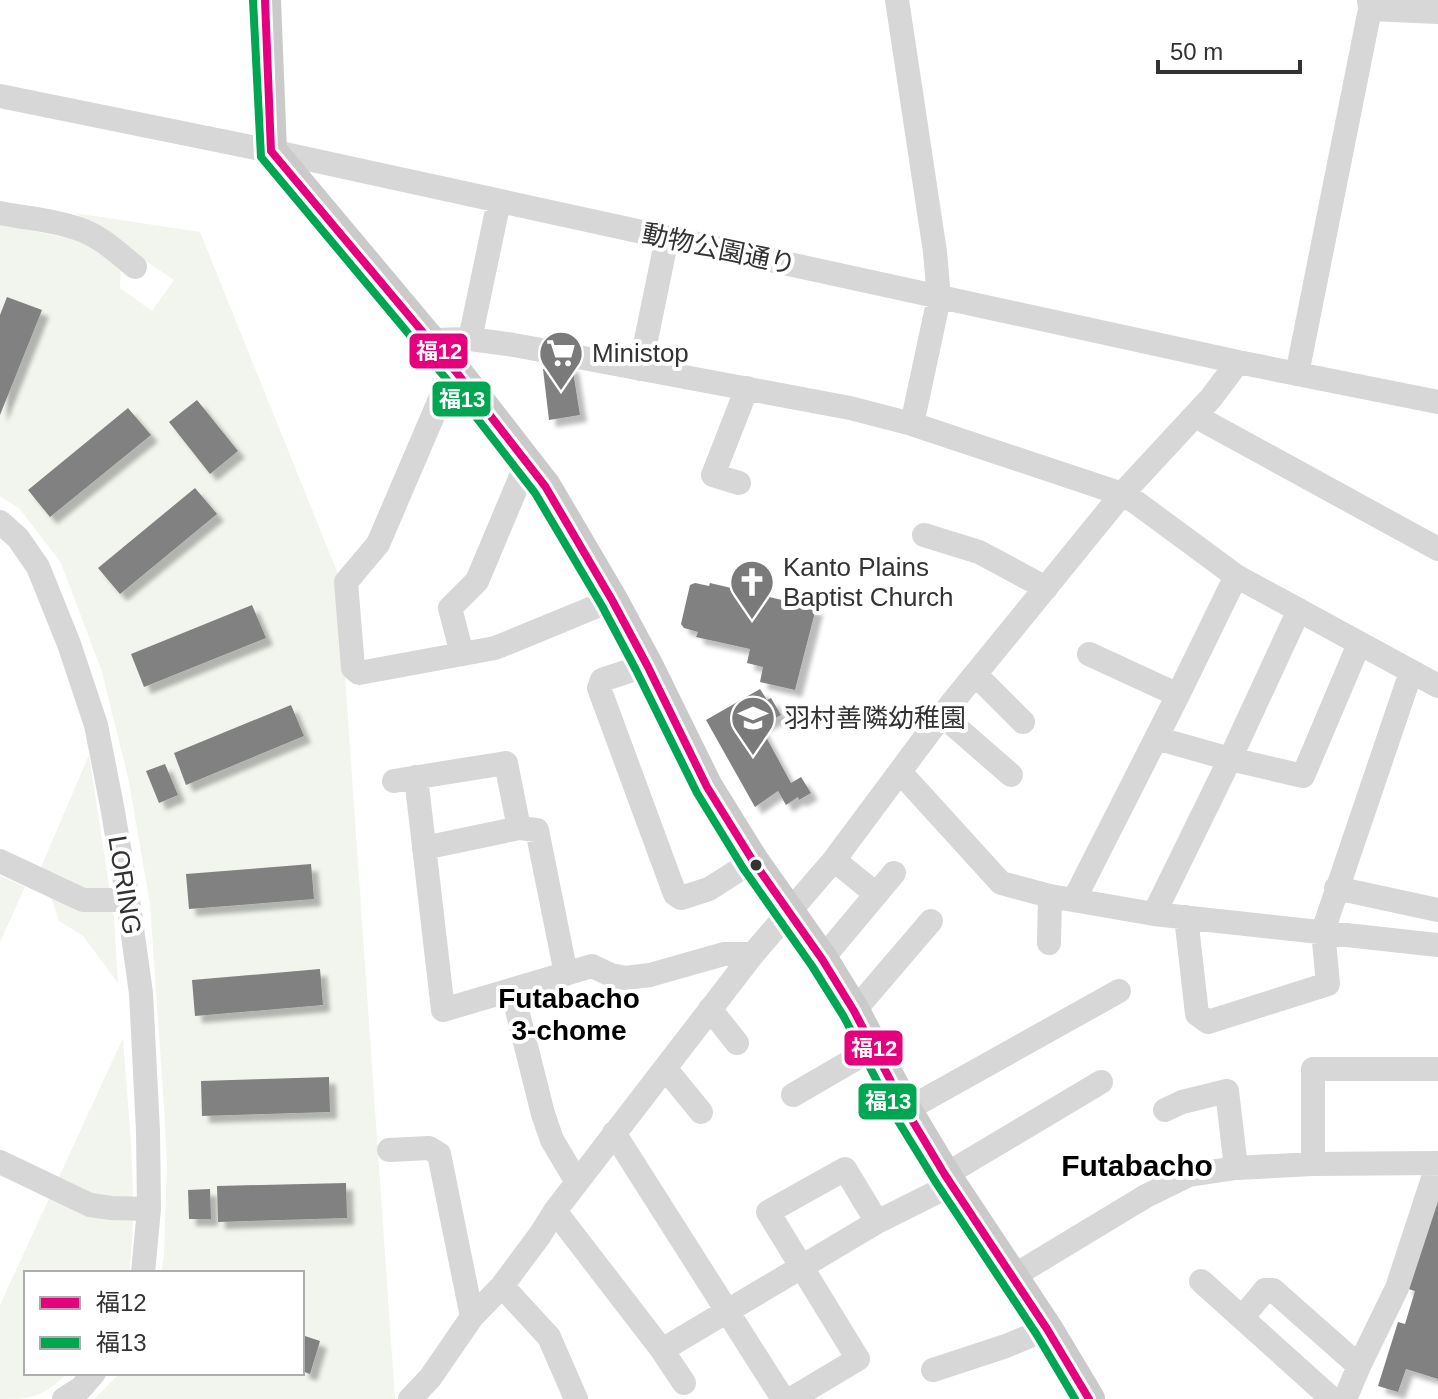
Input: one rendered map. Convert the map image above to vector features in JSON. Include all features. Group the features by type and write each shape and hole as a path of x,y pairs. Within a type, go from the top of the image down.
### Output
{"main road":[{"path":"265,0 271,151 455,371 545,486 647,665 707,787 753,861 822,959 948,1180 1047,1329 1089,1399"}],"street":[{"path":"897,0 935,252 939,298 912,424"},
{"path":"1297,374 1369,4 1438,12"},
{"name":"動物公園通り","path":"0,96 271,151 939,298 1438,402"},
{"path":"499,201 477,340 455,371 378,544 346,582 353,668 359,673 495,648 612,600"},
{"path":"0,213 77,228 113,248 135,267"},
{"path":"640,369 667,238"},
{"path":"428,340 477,340 850,408 912,424 1122,494 1236,576 1438,686"},
{"path":"410,1399 436,1388 472,1317 502,1286 555,1211 710,1009 834,860 942,715 1122,494 1211,398 1238,362"},
{"path":"739,483 713,475 747,388"},
{"path":"1195,416 1438,549"},
{"path":"462,654 450,608 477,581 527,462"},
{"name":"LORING","path":"0,522 18,538 38,567 69,644 96,725 128,900 141,993 149,1209 143,1271"},
{"path":"924,535 979,552 1046,588"},
{"path":"1049,943 1062,898 1156,738 1236,576"},
{"path":"1154,914 1299,610"},
{"path":"1156,738 1303,776 1359,644"},
{"path":"1089,654 1178,695"},
{"path":"647,665 602,680 599,688 675,894 681,898 709,889 753,861"},
{"path":"1186,917 1197,1014 1208,1022 1328,984 1323,931 1411,672"},
{"path":"976,675 1023,722"},
{"path":"942,715 1011,775"},
{"path":"519,828 506,763 405,779 424,848 443,1010 592,966 625,978 650,975 724,954 753,954"},
{"path":"900,772 1001,883 1062,898 1154,914 1323,931 1436,936"},
{"path":"424,848 519,828 537,830 566,974"},
{"path":"834,860 876,894"},
{"path":"0,861 83,900 128,900"},
{"path":"822,959 894,873"},
{"path":"1336,888 1438,910"},
{"path":"854,1011 931,921"},
{"path":"512,990 543,1114 552,1140 577,1182"},
{"path":"906,1110 1119,991"},
{"path":"710,1009 737,1043"},
{"path":"793,1095 874,1048"},
{"path":"665,1068 701,1112"},
{"path":"1313,1164 1313,1069 1438,1069"},
{"path":"662,1350 948,1180 1101,1082"},
{"path":"1165,1110 1182,1102 1227,1091 1236,1168"},
{"path":"614,1133 783,1399"},
{"path":"389,1150 429,1148 439,1154 472,1317"},
{"path":"0,1162 90,1205 149,1209"},
{"path":"1012,1277 1146,1196 1189,1175 1236,1168 1313,1164 1438,1163 1397,1288 1345,1399"},
{"path":"791,1399 858,1359 768,1212 845,1169 877,1222"},
{"path":"555,1211 684,1383"},
{"path":"1201,1281 1332,1399"},
{"path":"502,1286 549,1337 576,1399"},
{"path":"1242,1318 1265,1290 1273,1290 1359,1366"},
{"path":"933,1370 1047,1329"},
{"path":"64,1399 81,1388 92,1375"}],"shaded area":[{"path":"75,213 200,232 338,574 395,1399 94,1399 118,1375 304,1375 304,1271 161,1271 167,1165 164,1106 150,904 129,782 102,672 61,563 20,509 0,496 0,224 86,242 121,268 120,288 152,311 174,280"},
{"path":"89,755 114,918 118,983 83,936 59,921 41,867"},
{"path":"0,876 25,887 0,942"},
{"path":"123,1038 133,1185 129,1271 24,1271 24,1375 66,1375 37,1395 0,1399 0,1305"}],"building":[{"path":"7,297 42,310 0,415 0,315"},
{"name":"Ministop","path":"572,365 580,415 549,420 543,369"},
{"path":"197,400 238,451 210,474 169,422"},
{"path":"128,408 151,435 50,517 28,490"},
{"path":"195,488 217,514 120,594 98,568"},
{"path":"710,583 816,608 795,690 760,682 763,667 747,663 750,649 696,637 698,632 684,628 681,624 690,585 709,586"},
{"path":"252,605 266,638 144,687 131,654"},
{"path":"760,689 767,700 771,698 781,715 760,726 791,783 801,777 811,793 786,805 778,791 755,807 706,720"},
{"path":"291,705 304,736 186,785 174,753"},
{"path":"165,764 178,795 159,803 146,771"},
{"path":"311,864 314,899 189,909 186,874"},
{"path":"320,969 323,1005 195,1016 192,980"},
{"path":"329,1077 330,1112 202,1116 201,1081"},
{"path":"346,1183 347,1218 218,1222 217,1186"},
{"path":"210,1189 211,1219 189,1219 188,1190"},
{"path":"1438,1191 1438,1379 1406,1369 1398,1392 1378,1386 1398,1322 1405,1324 1415,1291 1405,1288"},
{"path":"304,1336 320,1341 310,1374 304,1372"}],"transit line":[{"name":"福13","path":"253,0 261,157 448,381 535,493 602,606 697,793 743,868 844,1017 895,1116 1075,1399"},
{"name":"福12","path":"265,0 271,151 457,373 545,486 647,665 707,787 753,861 822,959 945,1175 1047,1329 1089,1399"}],"place":[{"name":"Ministop","path":"561,392"},
{"name":"Kanto Plains Baptist Church","path":"752,621"},
{"name":"羽村善隣幼稚園","path":"753,757"}],"district":[{"name":"Futabacho 3-chome","path":"569,1014"},
{"name":"Futabacho","path":"1137,1166"}]}
